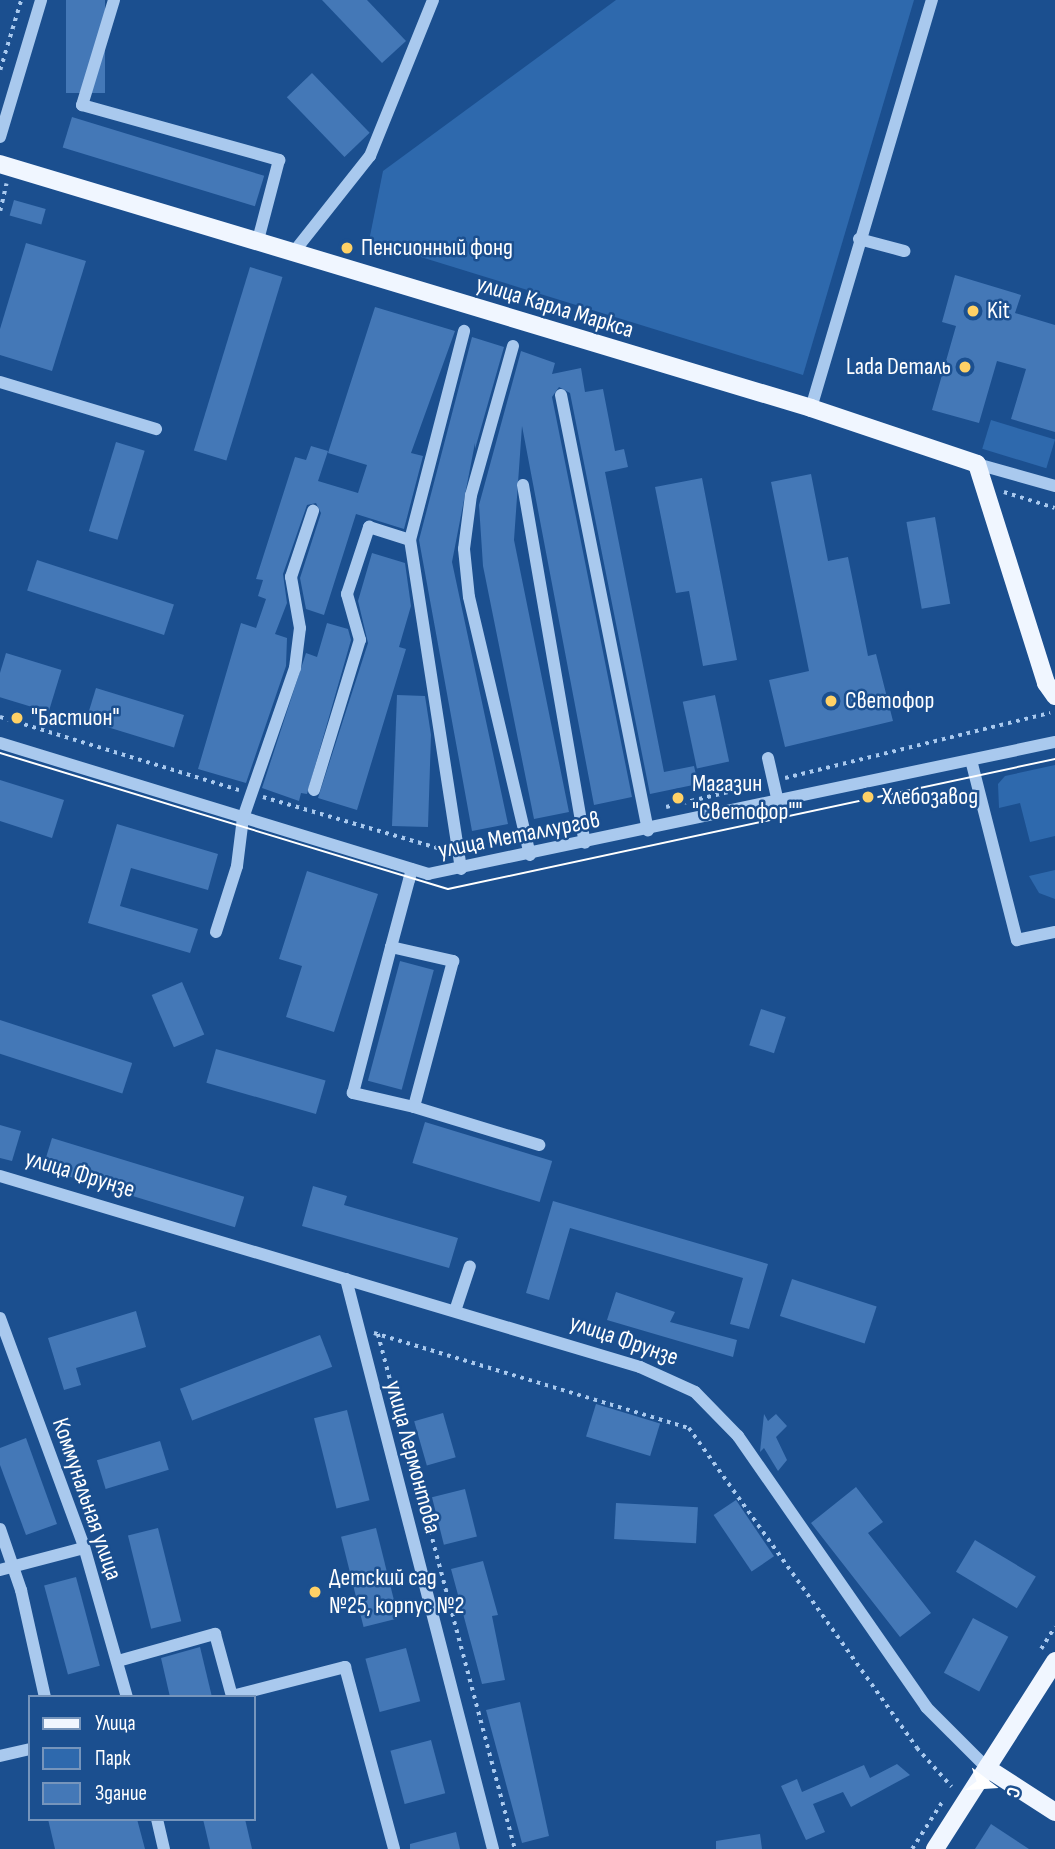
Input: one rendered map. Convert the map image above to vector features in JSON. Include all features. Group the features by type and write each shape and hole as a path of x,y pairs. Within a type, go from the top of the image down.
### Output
{"main road":[{"name":"улица Карла Маркса","path":"0,164 811,408 977,464"},
{"path":"977,464 1046,684 1055,696"},
{"path":"935,1849 1055,1661"},
{"name":"улица Фрунзе","path":"987,1768 1055,1812"}],"street":[{"path":"0,137 41,0"},
{"path":"114,0 82,105 279,160 258,240"},
{"path":"293,253 370,156 433,0"},
{"path":"811,408 932,0"},
{"path":"859,239 904,251"},
{"path":"461,869 410,540 464,331"},
{"path":"513,346 471,495 464,549 469,597 530,855"},
{"path":"0,382 156,429"},
{"path":"561,396 648,830"},
{"name":"улица Карла Маркса","path":"977,464 1055,486"},
{"path":"523,485 585,844"},
{"path":"216,932 236,866 243,818 295,668 300,628 291,577 313,511"},
{"path":"314,790 360,640 347,594 369,527 410,540"},
{"name":"улица Металлургов","path":"0,743 428,874 585,844 1055,742"},
{"path":"768,758 778,802"},
{"path":"971,760 1017,940 1055,932"},
{"path":"412,869 353,1093 414,1107 539,1145"},
{"path":"391,947 453,961 414,1107"},
{"name":"улица Фрунзе","path":"0,1176 639,1367 695,1392 738,1436 926,1707 987,1768"},
{"path":"455,1311 470,1266"},
{"name":"улица Лермонтова","path":"346,1279 493,1849"},
{"name":"Коммунальная улица","path":"0,1318 84,1548 126,1695"},
{"path":"0,1529 7,1569 44,1695"},
{"path":"7,1569 84,1548"},
{"path":"118,1661 215,1634 232,1695"},
{"path":"236,1695 345,1667 394,1849"},
{"path":"0,1756 28,1749"},
{"path":"157,1821 164,1849"}],"path":[{"path":"0,69 21,0"},
{"path":"984,485 1055,508"},
{"path":"358,1328 689,1428 917,1748 952,1787"},
{"path":"379,1334 514,1849"}],"green space":[{"path":"616,0 914,0 803,375 369,241 383,171"},
{"path":"991,420 1055,440 1046,468 982,449"},
{"path":"1055,765 1055,836 1030,842 1020,803 999,808 998,784 1005,776"},
{"path":"1055,870 1055,899 1039,893 1029,876"}],"building":[{"path":"66,0 105,0 105,93 66,93"},
{"path":"322,0 367,0 406,41 382,63"},
{"path":"312,73 370,133 344,157 287,97"},
{"path":"72,117 264,176 255,206 63,148"},
{"path":"14,200 46,209 41,224 10,215"},
{"path":"26,243 86,261 52,371 0,355 0,329"},
{"path":"250,267 283,277 226,461 194,451"},
{"path":"955,275 1021,295 1015,313 1055,325 1055,432 1011,419 1026,369 997,361 979,423 932,410 956,326 942,322"},
{"path":"375,307 455,331 411,453 423,456 404,529 356,514 324,615 306,609 300,578 321,513 316,503 307,505 283,574 287,603 275,634 287,638 286,666 246,783 198,769 241,623 256,628 266,599 258,596 263,580 256,579 295,457 306,460 311,446 328,451 318,481 358,493 367,465 328,453"},
{"path":"472,337 504,347 475,449 475,443 452,562 508,824 472,831 419,540"},
{"path":"521,351 555,363 552,374 581,368 585,392 603,389 615,451 624,449 628,467 605,472 664,772 694,766 698,784 650,794 570,393 559,387 552,397 632,797 594,805 522,426 514,540 569,812 534,819 483,566 479,505"},
{"path":"116,442 145,451 117,540 89,531"},
{"path":"811,474 828,561 848,557 868,656 876,654 893,721 785,747 769,680 809,671 771,482"},
{"path":"702,478 737,660 703,666 689,591 676,593 655,487"},
{"path":"935,517 950,604 922,609 906,522"},
{"path":"372,553 405,563 411,606 399,647 406,649 357,810 318,798 368,643 358,601"},
{"path":"37,560 174,604 164,635 27,590"},
{"path":"327,623 348,629 351,640 307,794 301,793 299,801 262,788 306,653 317,657"},
{"path":"6,653 61,670 49,712 0,697 0,673"},
{"path":"96,688 184,715 174,747 86,721"},
{"path":"397,695 425,696 431,735 428,827 392,826"},
{"path":"715,695 729,762 697,768 683,702"},
{"path":"0,780 64,800 52,838 0,821"},
{"path":"117,824 218,854 208,890 131,868 120,906 198,929 190,953 88,923"},
{"path":"307,871 378,894 334,1032 286,1017 302,966 279,959"},
{"path":"400,961 434,970 402,1090 368,1081"},
{"path":"182,982 204,1034 174,1047 152,995"},
{"path":"761,1009 786,1017 774,1053 749,1045"},
{"path":"0,1020 132,1063 122,1093 0,1054"},
{"path":"216,1049 326,1080 316,1114 206,1083"},
{"path":"425,1122 552,1161 540,1202 412,1163"},
{"path":"0,1125 21,1131 12,1161 0,1158"},
{"path":"52,1138 244,1197 235,1227 43,1169"},
{"path":"313,1186 347,1196 344,1205 458,1238 449,1268 302,1226"},
{"path":"553,1201 768,1264 749,1329 730,1324 743,1278 570,1228 549,1300 526,1293"},
{"path":"792,1279 877,1307 865,1344 780,1316"},
{"path":"616,1292 675,1312 670,1322 737,1340 733,1357 607,1320"},
{"path":"136,1311 146,1347 76,1368 81,1385 64,1390 48,1338"},
{"path":"320,1335 332,1367 192,1420 180,1389"},
{"path":"596,1404 660,1424 650,1456 586,1437"},
{"path":"347,1410 369,1500 337,1508 314,1418"},
{"path":"443,1413 456,1457 427,1465 414,1421"},
{"path":"764,1414 768,1421 776,1414 787,1426 776,1437 787,1460 778,1471 764,1448 760,1452"},
{"path":"26,1438 57,1524 26,1535 0,1465 0,1448"},
{"path":"160,1441 169,1470 106,1489 97,1460"},
{"path":"856,1487 883,1522 868,1533 931,1613 900,1637 811,1523"},
{"path":"465,1489 477,1537 444,1545 432,1497"},
{"path":"736,1500 774,1556 752,1571 714,1515"},
{"path":"616,1503 698,1507 696,1543 614,1539"},
{"path":"158,1528 181,1621 151,1629 128,1535"},
{"path":"376,1528 398,1618 364,1627 341,1537"},
{"path":"975,1540 1036,1577 1017,1608 956,1572"},
{"path":"483,1561 498,1615 492,1616 505,1680 482,1684 451,1569"},
{"path":"76,1577 100,1666 68,1674 44,1586"},
{"path":"973,1618 1008,1637 979,1692 944,1673"},
{"path":"200,1647 212,1695 170,1695 161,1658"},
{"path":"406,1648 420,1701 380,1712 365,1659"},
{"path":"520,1702 549,1836 522,1843 486,1710"},
{"path":"431,1740 445,1793 405,1804 390,1751"},
{"path":"897,1764 910,1775 851,1807 843,1792 813,1804 825,1832 806,1840 781,1786 797,1779 802,1792 864,1765 870,1778"},
{"path":"48,1821 138,1821 145,1849 55,1849"},
{"path":"203,1821 245,1821 252,1849 210,1849"},
{"path":"991,1824 1029,1849 975,1849"},
{"path":"456,1832 460,1849 410,1849 410,1844"},
{"path":"760,1834 762,1849 716,1849 716,1841"}],"tram line":[{"path":"0,753 448,889 1055,759"}],"place":[{"name":"Пенсионный фонд","path":"347,248"},
{"name":"Kit","path":"973,311"},
{"name":"Lada Dеталь","path":"965,367"},
{"name":"Светофор","path":"831,701"},
{"name":"\"Бастион\"","path":"17,718"},
{"name":"Хлебозавод","path":"868,797"},
{"name":"Магазин \"Светофор\"\"","path":"678,798"},
{"name":"Детский сад №25, корпус №2","path":"315,1592"}]}
